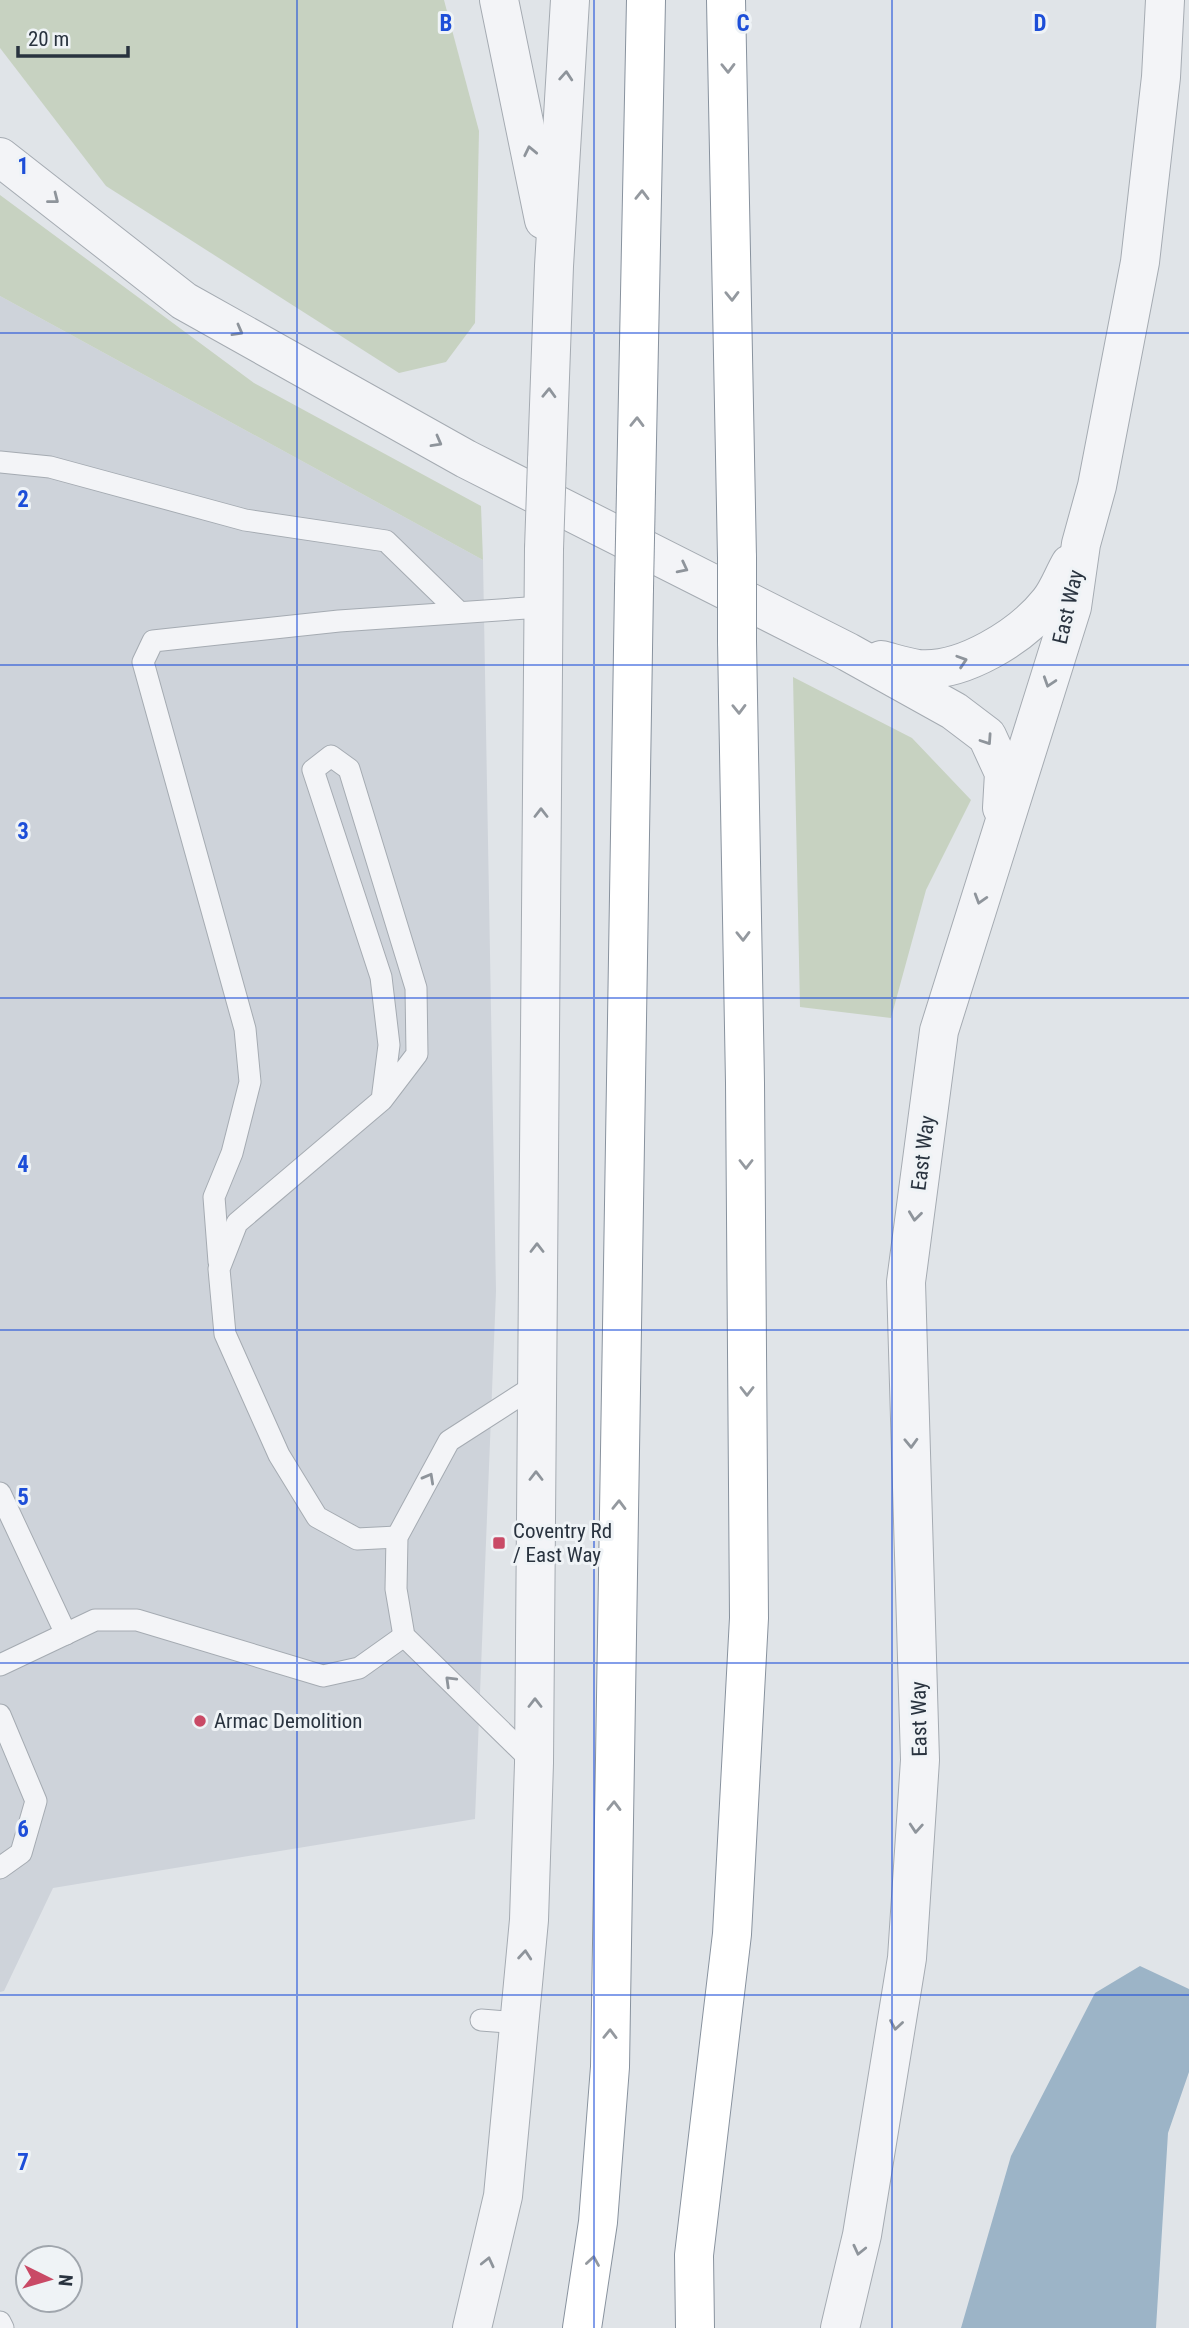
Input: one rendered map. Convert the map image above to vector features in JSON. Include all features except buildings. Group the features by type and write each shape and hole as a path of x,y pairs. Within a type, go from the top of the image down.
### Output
{"highway":[{"path":"582,2328 598,2222 610,2067 646,0"},
{"path":"678,2328 694,2255 732,1934 749,1618 745,1083 726,0"},
{"path":"694,2255 695,2328"}],"street":[{"path":"499,0 554,266"},
{"path":"472,2328 503,2196 529,1920 534,1763 542,607 554,266 570,0"},
{"name":"East Way","path":"840,2328 862,2235 906,1958 920,1760 906,1282 939,1031 1072,607 1081,544 1097,486 1139,262 1161,77 1165,0"},
{"path":"0,157 184,301 466,458 848,652 954,711 986,736 1004,773 1001,833"},
{"path":"848,652 919,669 944,666 984,654 1018,633 1050,601 1081,544"}],"lane":[{"path":"0,462 50,467 245,520 386,541 458,612"},
{"path":"397,1538 357,1539 317,1517 279,1455 225,1334 214,1197 232,1153 250,1082 245,1029 143,662 153,641 458,612 542,607"},
{"path":"219,1269 237,1223 382,1100 417,1054 416,988 349,769 331,756 313,770 381,977 389,1045 382,1100"},
{"path":"534,1763 404,1636 396,1590 397,1538 449,1441 536,1385"},
{"path":"0,1493 66,1634"},
{"path":"0,1665 95,1620 137,1620 323,1676 359,1668 404,1636"},
{"path":"0,1715 36,1801 21,1853 0,1868"},
{"path":"481,2020 519,2023"},
{"path":"0,2322 4,2328"}],"shaded area":[{"path":"0,296 483,560 496,1291 475,1819 53,1888 4,1991 0,1992"}],"green space":[{"path":"0,0 444,0 479,131 475,323 446,362 399,373 106,186 0,48"},
{"path":"0,195 254,383 481,506 483,560 0,296"},
{"path":"793,677 912,738 971,800 926,890 891,1018 800,1007"}],"water":[{"path":"1140,1966 1189,1989 1189,2072 1168,2133 1156,2328 961,2328 1011,2156 1095,1993"}],"place":[{"name":"Coventry Rd / East Way","path":"499,1543"},
{"name":"Armac Demolition","path":"200,1721"}]}
